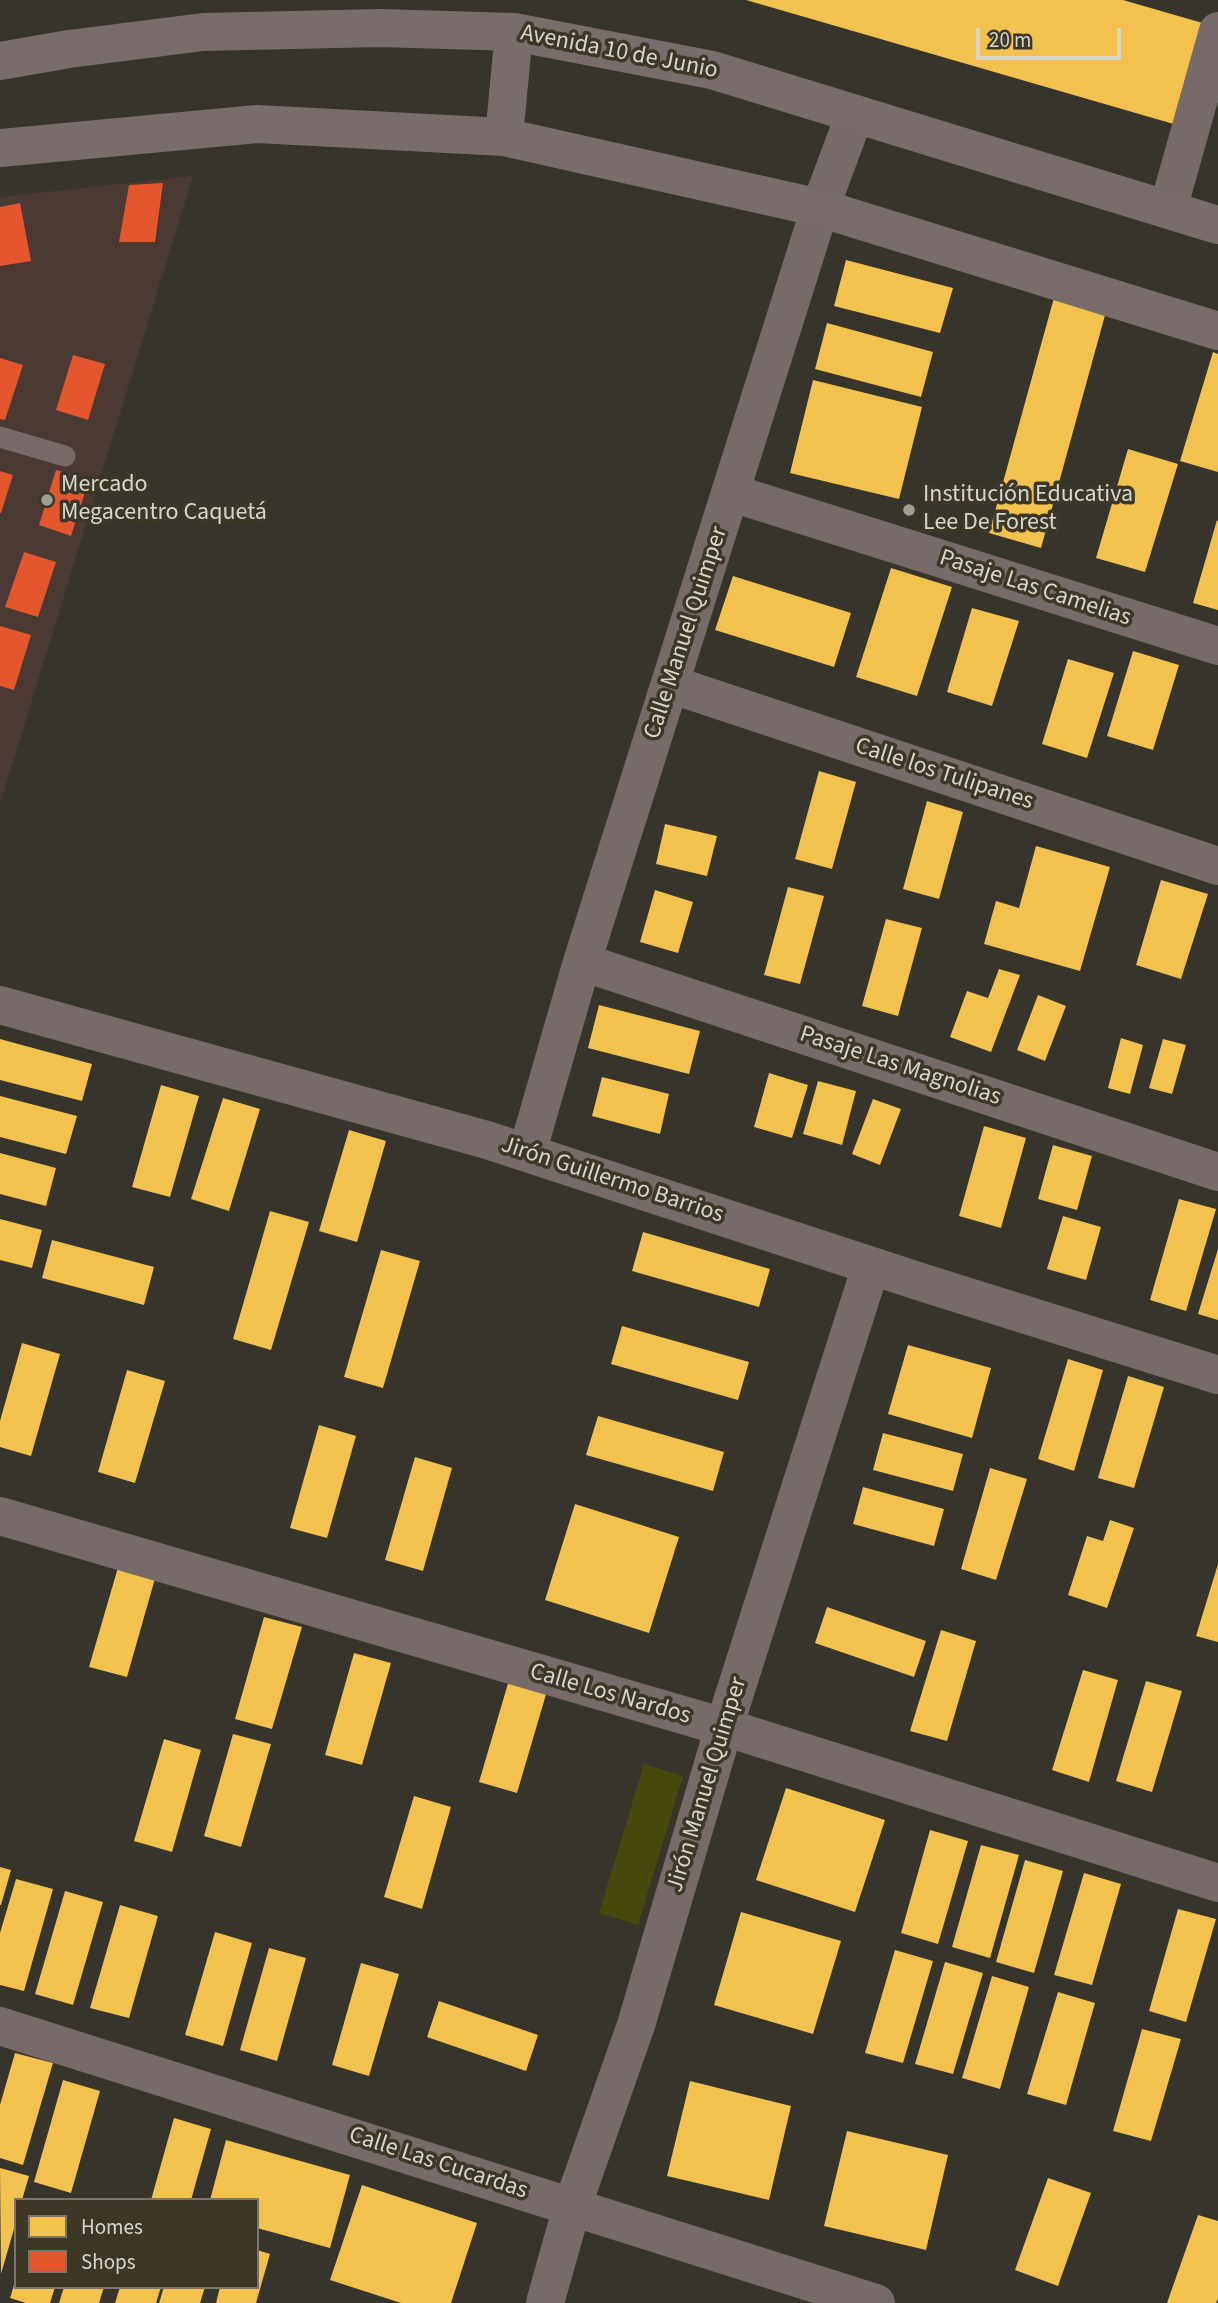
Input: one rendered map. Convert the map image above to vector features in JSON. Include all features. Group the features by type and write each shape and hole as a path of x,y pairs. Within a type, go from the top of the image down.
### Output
{"street":[{"name":"Avenida 10 de Junio","path":"0,61 69,49 203,32 380,28 514,32 712,69 1218,225"},
{"path":"1168,209 1218,31"},
{"path":"504,137 514,32"},
{"name":"Calle Manuel Quimper","path":"527,1153 582,962 820,208 855,114"},
{"path":"0,148 257,124 504,137 820,208 1218,331"},
{"name":"Pasaje Las Camelias","path":"732,493 1218,646"},
{"name":"Calle los Tulipanes","path":"670,684 1218,866"},
{"name":"Pasaje Las Magnolias","path":"582,962 1218,1172"},
{"name":"Jirón Guillermo Barrios","path":"0,1005 487,1140 1218,1376"},
{"name":"Jirón Manuel Quimper","path":"545,2303 572,2207 635,2025 724,1727 871,1266"},
{"name":"Calle Los Nardos","path":"0,1516 724,1727 1218,1883"},
{"name":"Calle Las Cucardas","path":"0,2026 876,2303"}],"lane":[{"path":"0,437 65,456"}],"shaded area":[{"name":"Mercado Megacentro Caquetá","path":"193,176 0,804 0,197"},
{"path":"644,1764 683,1776 638,1925 599,1913"}],"building: Homes":[{"path":"746,0 1123,0 1206,24 1177,125"},
{"path":"846,260 953,288 940,333 834,306"},
{"path":"1055,294 1107,308 1041,548 989,533"},
{"path":"827,323 933,352 921,397 815,369"},
{"path":"1213,352 1218,354 1218,472 1180,461"},
{"path":"813,380 922,407 899,499 790,473"},
{"path":"1128,449 1178,464 1145,572 1096,558"},
{"path":"1218,521 1218,610 1193,603"},
{"path":"891,568 952,587 917,696 856,677"},
{"path":"733,576 851,613 834,667 715,630"},
{"path":"972,608 1019,621 992,706 947,692"},
{"path":"1133,651 1179,665 1153,750 1107,736"},
{"path":"1068,659 1114,673 1087,758 1042,744"},
{"path":"819,771 856,782 832,869 795,859"},
{"path":"927,801 963,812 939,899 903,889"},
{"path":"665,824 717,836 707,876 656,864"},
{"path":"1036,846 1110,867 1080,971 984,944 996,901 1019,908"},
{"path":"1161,880 1208,894 1181,979 1136,965"},
{"path":"788,887 824,896 800,984 764,975"},
{"path":"655,890 693,902 678,953 640,942"},
{"path":"886,919 922,928 898,1016 862,1006"},
{"path":"999,969 1020,975 991,1052 950,1037 967,991 988,998"},
{"path":"1038,995 1066,1006 1045,1061 1017,1050"},
{"path":"599,1005 700,1031 689,1074 588,1048"},
{"path":"1121,1038 1143,1045 1130,1094 1108,1088"},
{"path":"0,1039 92,1064 82,1101 0,1080"},
{"path":"1163,1039 1186,1045 1172,1094 1149,1088"},
{"path":"769,1073 808,1085 792,1138 754,1127"},
{"path":"602,1077 669,1094 660,1134 592,1116"},
{"path":"818,1081 856,1091 842,1145 803,1134"},
{"path":"161,1085 199,1096 170,1197 132,1187"},
{"path":"0,1096 77,1116 66,1154 0,1137"},
{"path":"223,1098 260,1109 229,1211 191,1199"},
{"path":"873,1099 901,1109 880,1165 852,1154"},
{"path":"984,1126 1026,1138 1001,1228 959,1216"},
{"path":"349,1130 386,1141 357,1242 319,1231"},
{"path":"1053,1145 1092,1156 1077,1210 1038,1199"},
{"path":"0,1153 56,1168 46,1206 0,1194"},
{"path":"1179,1199 1216,1209 1186,1311 1150,1300"},
{"path":"270,1211 309,1222 271,1350 233,1339"},
{"path":"1063,1216 1101,1227 1086,1280 1047,1269"},
{"path":"0,1219 42,1230 32,1268 0,1260"},
{"path":"643,1232 770,1269 759,1307 632,1271"},
{"path":"52,1240 154,1267 144,1305 42,1278"},
{"path":"1218,1249 1218,1320 1198,1314"},
{"path":"381,1250 420,1261 383,1388 344,1377"},
{"path":"622,1326 749,1362 738,1400 611,1364"},
{"path":"22,1343 60,1354 31,1456 0,1447 0,1421"},
{"path":"908,1345 991,1368 972,1438 888,1414"},
{"path":"1068,1359 1103,1370 1074,1471 1038,1459"},
{"path":"127,1370 165,1381 135,1483 98,1472"},
{"path":"1128,1376 1164,1387 1134,1488 1098,1478"},
{"path":"598,1416 724,1452 713,1491 586,1455"},
{"path":"319,1425 356,1436 327,1538 290,1528"},
{"path":"883,1433 963,1454 953,1491 873,1470"},
{"path":"415,1457 452,1468 423,1571 385,1560"},
{"path":"990,1468 1027,1479 996,1580 961,1569"},
{"path":"863,1487 944,1509 934,1546 853,1524"},
{"path":"575,1504 679,1537 649,1633 545,1600"},
{"path":"1110,1520 1134,1528 1107,1608 1068,1595 1087,1536 1103,1541"},
{"path":"119,1564 156,1575 127,1677 89,1667"},
{"path":"1218,1564 1218,1642 1196,1636"},
{"path":"827,1607 926,1641 914,1677 815,1643"},
{"path":"264,1617 302,1627 272,1729 235,1719"},
{"path":"941,1630 976,1641 947,1741 910,1731"},
{"path":"354,1653 391,1663 362,1765 325,1755"},
{"path":"1083,1670 1118,1680 1089,1782 1052,1770"},
{"path":"509,1680 547,1691 517,1793 479,1782"},
{"path":"1146,1681 1182,1691 1152,1792 1116,1781"},
{"path":"233,1734 271,1744 241,1847 204,1836"},
{"path":"164,1739 201,1750 172,1852 134,1841"},
{"path":"786,1788 885,1820 855,1912 756,1880"},
{"path":"414,1796 451,1807 422,1909 384,1897"},
{"path":"930,1830 968,1841 938,1944 901,1933"},
{"path":"981,1845 1019,1855 990,1958 952,1947"},
{"path":"1025,1860 1063,1871 1034,1973 996,1962"},
{"path":"0,1867 11,1870 1,1905 0,1905"},
{"path":"1084,1873 1121,1884 1092,1985 1054,1975"},
{"path":"16,1879 53,1889 24,1991 0,1985 0,1933"},
{"path":"65,1891 103,1902 73,2005 35,1994"},
{"path":"120,1905 158,1916 129,2018 90,2008"},
{"path":"1178,1909 1216,1919 1186,2022 1149,2011"},
{"path":"741,1912 841,1941 813,2034 714,2005"},
{"path":"215,1932 252,1943 223,2046 185,2035"},
{"path":"269,1948 306,1958 277,2061 240,2050"},
{"path":"895,1950 933,1961 903,2063 865,2053"},
{"path":"945,1962 983,1973 953,2074 915,2064"},
{"path":"361,1963 399,1974 369,2076 332,2065"},
{"path":"992,1976 1029,1987 1000,2089 962,2078"},
{"path":"1058,1992 1095,2003 1066,2105 1027,2094"},
{"path":"439,2001 538,2035 526,2071 427,2037"},
{"path":"1142,2029 1181,2039 1151,2141 1113,2131"},
{"path":"15,2053 53,2063 23,2165 0,2158 0,2105"},
{"path":"63,2080 100,2091 71,2193 34,2182"},
{"path":"690,2081 791,2106 769,2200 667,2176"},
{"path":"174,2118 211,2129 192,2198 152,2198"},
{"path":"847,2131 948,2155 926,2250 824,2226"},
{"path":"226,2140 350,2175 330,2248 259,2229 259,2198 211,2198"},
{"path":"0,2168 29,2176 23,2198 14,2198 14,2229 1,2274"},
{"path":"1048,2178 1091,2193 1058,2286 1015,2270"},
{"path":"362,2185 477,2223 451,2303 401,2303 330,2280"},
{"path":"1198,2215 1218,2221 1218,2299 1216,2303 1167,2303"},
{"path":"259,2251 270,2254 256,2303 216,2303 220,2289 259,2289"},
{"path":"14,2285 14,2289 54,2289 50,2303 26,2303 10,2298"},
{"path":"63,2289 103,2289 99,2303 59,2303"},
{"path":"119,2289 160,2289 156,2303 115,2303"},
{"path":"163,2289 204,2289 200,2303 159,2303"}],"building: Shops":[{"path":"163,183 155,242 119,242 129,185"},
{"path":"20,203 31,261 0,266 0,207"},
{"path":"73,355 105,364 88,420 56,410"},
{"path":"0,358 23,365 5,420 0,419"},
{"path":"56,470 89,480 71,536 39,525"},
{"path":"0,471 13,475 1,513 0,513"},
{"path":"24,552 56,562 38,617 5,607"},
{"path":"0,626 31,635 14,690 0,686"}],"place":[{"name":"Mercado Megacentro Caquetá","path":"47,500"},
{"name":"Institución Educativa Lee De Forest","path":"909,510"}]}
